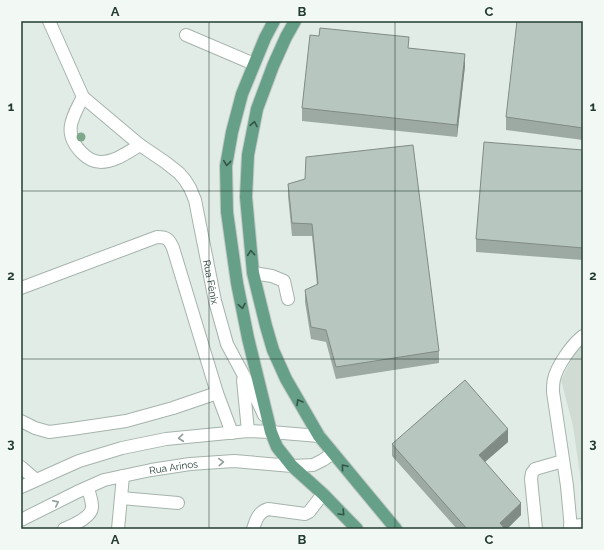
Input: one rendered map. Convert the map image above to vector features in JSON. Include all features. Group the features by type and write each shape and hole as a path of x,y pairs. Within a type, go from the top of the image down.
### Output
{"main road":[{"path":"274,21 265,38 242,94 232,132 226,166 227,212 237,283 271,432 277,447 292,466 323,494 357,529"},
{"path":"295,21 273,66 257,109 248,155 246,197 253,272 273,350 286,379 319,436 396,529"}],"street":[{"name":"Rua Fênix","path":"49,21 84,98 140,145 178,173 190,188 195,200 215,301 227,344 259,404 271,432"},
{"path":"186,35 254,64"},
{"path":"84,98 74,115 70,132 72,141 84,155 95,161 108,161 120,157 140,145"},
{"path":"21,288 157,238 166,238 173,248 217,393 232,433"},
{"path":"253,272 272,276 284,281 288,300"},
{"path":"583,336 563,360 554,379 553,392 563,461 570,527 583,525"},
{"path":"242,374 248,431"},
{"path":"21,421 35,428 49,432 80,428 126,421 173,408 217,393"},
{"path":"21,487 79,461 122,448 166,439 248,431 319,436"},
{"name":"Rua Arinos","path":"21,520 104,480 151,470 190,464 234,461 292,466 312,465 323,460 333,452"},
{"path":"536,529 531,478 532,473 536,469 563,461"},
{"path":"21,467 36,480"},
{"path":"118,529 123,476"},
{"path":"64,529 86,518 90,513 92,505 88,488"},
{"path":"253,529 256,519 265,510 268,509 305,514 309,512 323,494"},
{"path":"121,498 178,503"}],"shaded area":[{"path":"583,342 583,496 573,426 561,380 579,344"}],"building":[{"path":"517,21 583,21 583,128 506,117"},
{"path":"320,28 409,37 408,48 465,54 457,125 302,108 310,35 319,36"},
{"path":"484,142 583,150 583,248 476,239"},
{"path":"413,145 439,351 336,367 326,330 311,327 305,290 318,284 312,224 292,223 288,184 305,179 306,157"},
{"path":"465,380 508,429 479,455 521,503 500,523 505,529 467,529 392,444"}]}
